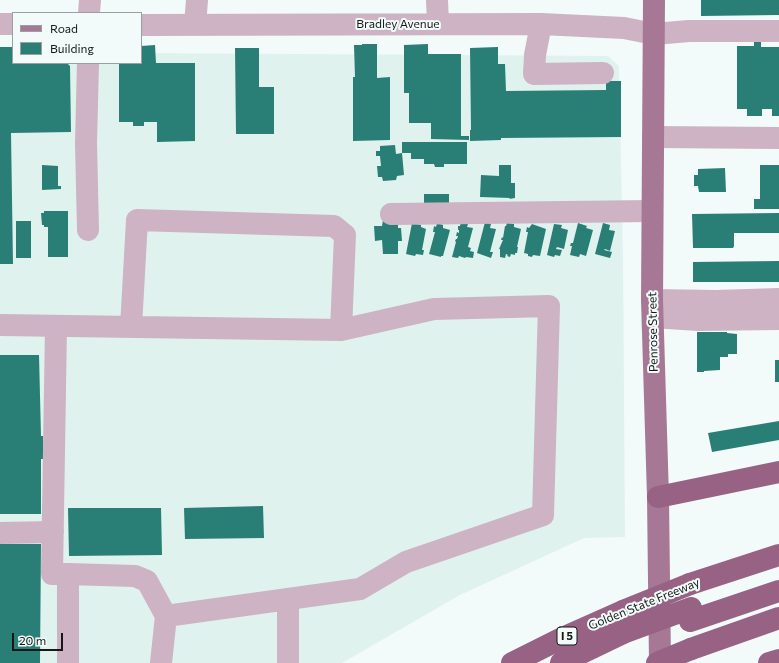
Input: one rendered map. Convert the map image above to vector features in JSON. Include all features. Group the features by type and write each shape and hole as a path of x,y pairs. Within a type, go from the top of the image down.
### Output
{"highway":[{"path":"658,497 779,472"},
{"name":"Golden State Freeway","path":"512,663 560,639 623,611 690,584 779,555"},
{"path":"560,663 779,579"},
{"path":"691,614 779,591"},
{"path":"658,663 691,649 779,618"},
{"path":"590,663 623,640"},
{"path":"769,663 779,660"}],"main road":[{"name":"Penrose Street","path":"654,0 652,211 658,497 658,663"}],"street":[{"path":"90,0 90,12"},
{"path":"195,25 197,0"},
{"path":"437,0 438,24"},
{"path":"0,24 12,24"},
{"path":"541,24 535,55 534,74 603,73"},
{"name":"Bradley Avenue","path":"142,25 541,24 624,28 654,34 689,31 779,31"},
{"path":"88,64 86,143 88,230"},
{"path":"653,137 779,138"},
{"path":"391,214 652,211"},
{"path":"131,327 137,220 334,226 344,235 342,330"},
{"path":"653,308 716,301 779,299"},
{"path":"0,325 342,330 434,309 549,306 543,515 406,562 360,589 166,616"},
{"path":"653,308 698,320 779,319"},
{"path":"56,326 52,574 135,576 147,581 166,616 161,663"},
{"path":"0,533 53,532"},
{"path":"68,574 68,663"},
{"path":"288,599 288,663"}],"shaded area":[{"path":"0,51 12,52 12,64 142,64 142,53 608,56 619,66 623,257 625,537 584,538 460,595 342,663 0,663"}],"building":[{"path":"701,0 779,0 779,15 701,16"},
{"path":"754,40 761,40 761,47 779,47 779,116 772,116 772,109 762,109 762,116 747,116 747,109 737,109 737,46 754,46"},
{"path":"377,44 377,78 390,77 390,140 353,141 353,77 355,77 354,45"},
{"path":"428,44 428,54 461,54 461,136 469,136 469,140 431,139 431,123 409,123 409,93 404,93 404,45"},
{"path":"155,45 156,63 195,63 195,141 157,142 157,122 144,122 144,126 133,126 133,122 119,122 119,64 142,64 142,46"},
{"path":"0,47 12,47 12,64 68,64 70,66 71,132 11,133 13,264 0,264"},
{"path":"498,47 498,64 505,64 506,91 606,90 606,81 621,81 621,137 501,138 501,140 470,141 470,48"},
{"path":"235,48 259,48 259,87 274,87 274,134 236,134"},
{"path":"402,142 467,142 467,164 444,164 444,167 435,167 434,164 424,164 424,159 411,159 411,153 402,153"},
{"path":"395,145 396,154 402,153 404,175 397,176 396,180 383,181 382,177 378,177 377,166 381,166 380,156 376,156 376,151 380,151 380,146"},
{"path":"42,165 58,166 58,186 61,186 61,189 42,190"},
{"path":"499,165 511,165 511,183 515,183 515,198 480,197 481,175 499,176"},
{"path":"760,165 779,165 779,209 754,209 754,199 760,199"},
{"path":"725,168 726,192 699,192 698,186 694,186 694,175 698,175 698,169"},
{"path":"424,194 449,194 449,209 424,208"},
{"path":"44,211 68,211 68,257 48,257 48,227 44,227 44,225 42,225 41,213 44,213"},
{"path":"779,213 779,233 734,233 733,248 693,248 692,214"},
{"path":"383,220 398,222 398,228 401,228 402,241 398,241 398,254 383,254 382,240 375,241 374,226 382,226"},
{"path":"16,221 31,221 31,258 16,258"},
{"path":"461,222 468,224 467,227 473,228 468,247 471,248 470,251 474,252 473,258 459,256 458,258 452,257 455,241 458,236 456,236 457,232 459,233 458,226 460,226"},
{"path":"485,222 491,224 490,228 496,229 490,252 493,252 491,258 477,253"},
{"path":"412,223 421,225 421,227 426,229 422,250 424,250 423,255 416,254 415,256 406,254"},
{"path":"437,223 443,225 443,228 450,230 443,256 441,257 429,254 435,232 433,232 434,226 436,227"},
{"path":"507,223 514,224 514,227 521,229 517,253 515,253 515,255 511,254 510,257 506,254 505,258 500,257 499,249"},
{"path":"578,223 593,230 586,256 580,254 579,257 570,255 572,246 570,246 571,243 573,243"},
{"path":"603,223 610,225 609,230 615,231 610,251 604,250 612,252 610,258 595,254"},
{"path":"532,224 546,229 540,256 533,255 532,257 524,253 528,232 526,232 527,227 529,228"},
{"path":"554,224 562,225 561,228 568,230 564,249 557,247 556,249 562,250 560,256 555,255 554,257 547,255"},
{"path":"779,261 779,282 693,282 693,262"},
{"path":"697,332 727,332 737,334 737,354 728,354 728,357 720,357 720,370 697,372"},
{"path":"0,355 39,355 41,436 43,436 43,459 41,459 41,514 0,514"},
{"path":"775,360 779,360 779,382 775,382"},
{"path":"779,421 779,440 712,452 708,433"},
{"path":"263,506 264,538 185,539 184,508"},
{"path":"68,508 161,508 162,555 69,556"},
{"path":"0,544 41,544 40,663 0,663"}]}
